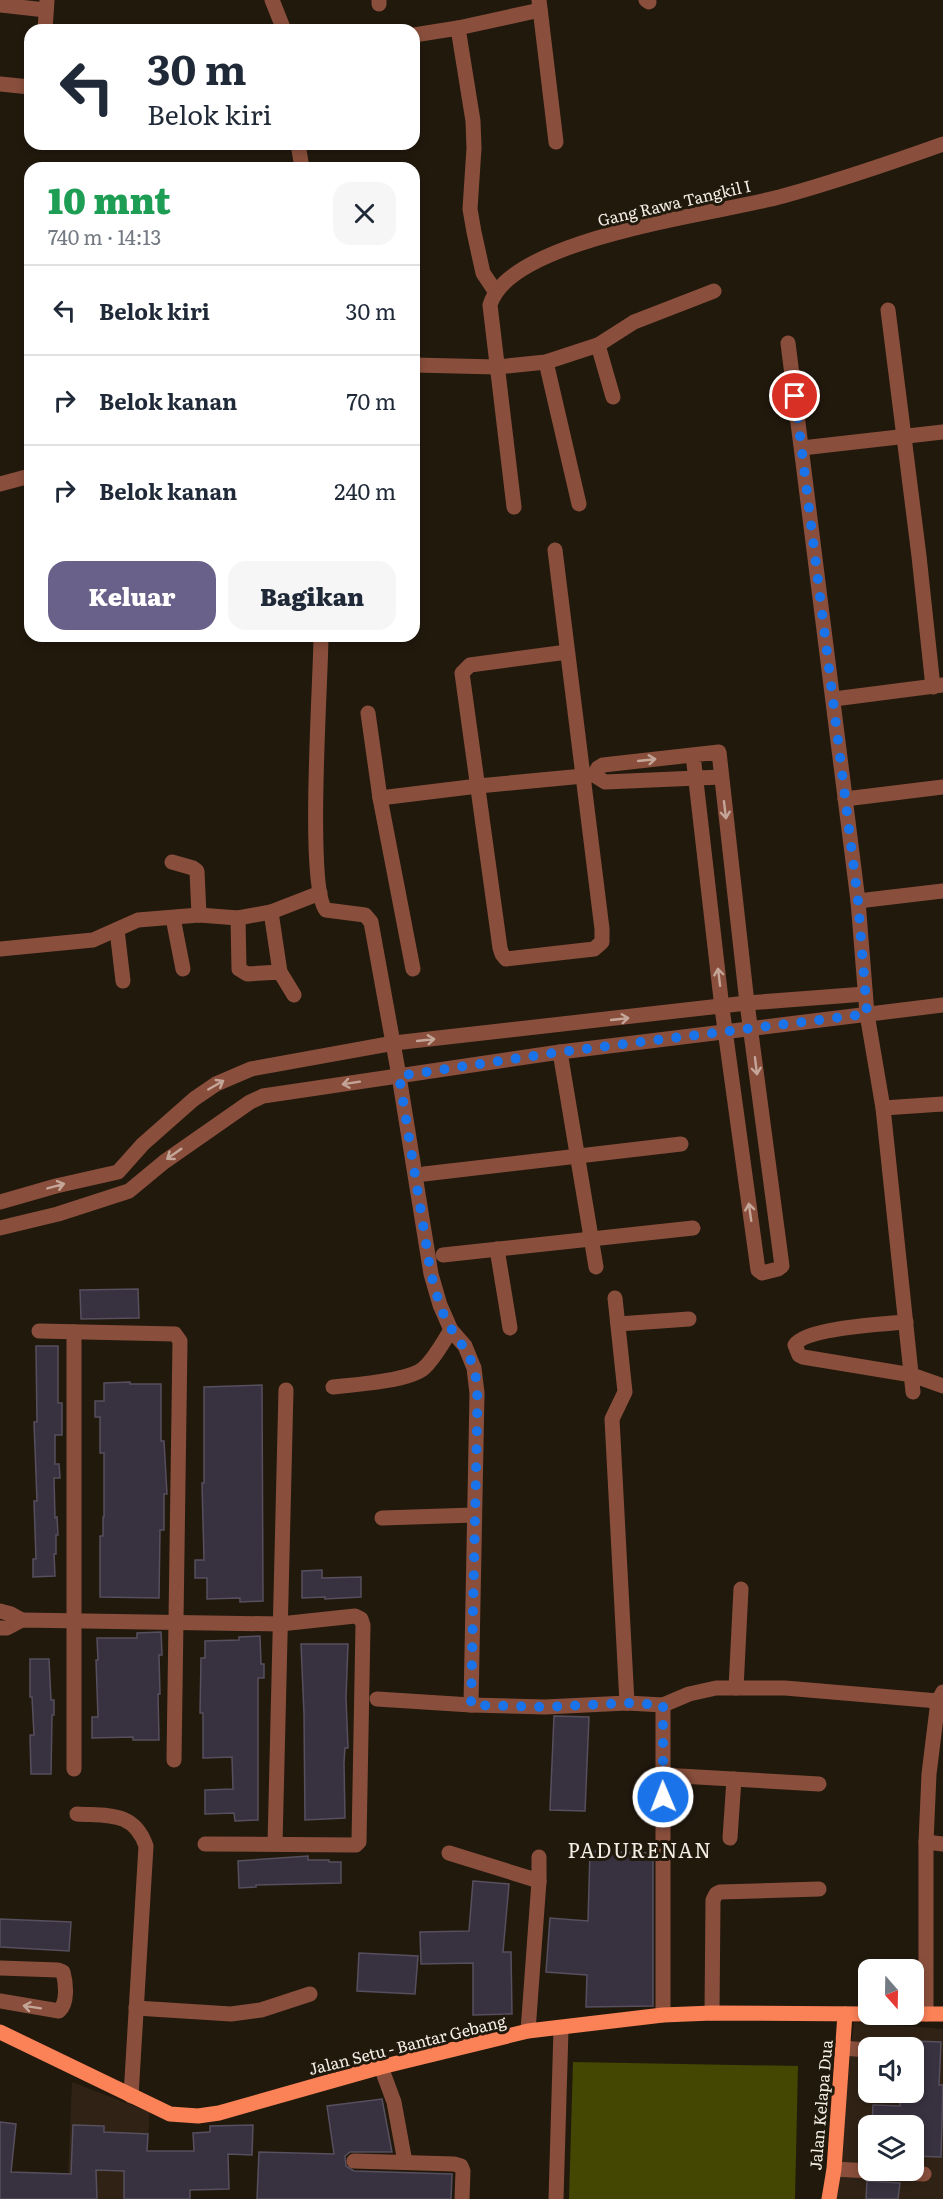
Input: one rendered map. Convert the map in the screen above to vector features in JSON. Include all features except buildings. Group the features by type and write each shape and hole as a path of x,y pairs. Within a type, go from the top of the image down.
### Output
{"main road":[{"name":"Jalan Kelapa Dua","path":"829,2199 834,2169 845,2014"},
{"name":"Jalan Setu - Bantar Gebang","path":"0,2032 170,2114 198,2116 219,2113 381,2067 528,2031 561,2029 663,2015 858,2014"},
{"path":"924,2014 943,2014"}],"street":[{"path":"272,0 282,24"},
{"path":"0,5 46,5 45,24"},
{"path":"420,34 458,28 539,5 556,142"},
{"path":"458,28 473,121 474,159 470,209 489,282 514,507"},
{"path":"0,84 24,86"},
{"name":"Gang Rawa Tangkil I","path":"489,282 504,281 527,265 567,247 603,236 783,196 873,170 943,144"},
{"path":"420,365 497,367 546,362 598,345 634,322 714,291"},
{"path":"834,699 938,686 888,310"},
{"path":"788,343 834,699 858,901 867,1014 883,1108 914,1392"},
{"path":"598,345 613,397"},
{"path":"546,362 579,504"},
{"path":"802,448 943,432"},
{"path":"0,484 24,478"},
{"path":"555,550 567,652 589,776 602,942 594,949 506,959 500,948 463,670 470,665 567,652"},
{"path":"321,642 316,872 320,893 323,907 326,910 365,915 371,922 394,1043 431,1274 440,1305 452,1330 465,1346 474,1368 477,1426 471,1705"},
{"path":"368,713 380,798 413,969"},
{"path":"589,776 603,765 719,752 747,1003 782,1266 762,1273 758,1270 722,1008 693,755"},
{"path":"671,757 672,780"},
{"path":"380,798 589,776 605,782 721,777"},
{"path":"845,799 943,788"},
{"path":"172,862 196,871 199,915"},
{"path":"858,901 943,891"},
{"path":"0,949 93,940 138,920 199,915 238,918 271,912 320,893"},
{"path":"271,912 280,972 294,995"},
{"path":"173,918 183,969"},
{"path":"238,918 239,969 247,974 280,972"},
{"path":"117,930 123,981"},
{"path":"0,1202 118,1172 143,1144 194,1098 235,1075 251,1069 394,1043 722,1008 747,1003 865,994"},
{"path":"0,1228 58,1214 129,1191 164,1162 250,1102 263,1096 560,1052 943,1005"},
{"path":"560,1052 596,1267"},
{"path":"883,1108 943,1104"},
{"path":"424,1174 681,1144"},
{"path":"118,1172 129,1191"},
{"path":"443,1255 693,1228"},
{"path":"497,1249 510,1328"},
{"path":"615,1298 625,1392 612,1419 627,1703"},
{"path":"618,1324 689,1319"},
{"path":"906,1322 826,1331 799,1340 795,1346 803,1358 912,1375 943,1386"},
{"path":"39,1330 175,1334 180,1341 174,1760"},
{"path":"333,1386 356,1385 408,1376 418,1372 429,1363 452,1330"},
{"path":"74,1332 74,1769"},
{"path":"275,1844 286,1389"},
{"path":"382,1518 474,1515"},
{"path":"736,1688 741,1589"},
{"path":"0,1611 22,1620 74,1622 280,1624 355,1616 362,1619 363,1702 359,1842 356,1845 205,1844"},
{"path":"0,1628 7,1628 22,1620"},
{"path":"376,1699 545,1707 627,1703 663,1705 689,1694 716,1688 785,1688 941,1697 929,1774 922,1959"},
{"path":"663,1705 663,2015"},
{"path":"662,1775 819,1784"},
{"path":"730,1838 734,1779"},
{"path":"77,1814 117,1817 134,1823 146,1846 130,2096"},
{"path":"926,1842 943,1844"},
{"path":"449,1853 539,1881"},
{"path":"528,2031 539,1857"},
{"path":"712,2013 713,1900 716,1894 720,1892 819,1889"},
{"path":"0,1968 63,1972 64,2004 59,2011 0,2001"},
{"path":"136,2008 231,2014 261,2010 310,1994"},
{"path":"556,2199 561,2029"},
{"path":"842,2048 858,2049"},
{"path":"381,2067 394,2102 405,2162"},
{"path":"354,2161 461,2166 463,2171 462,2199"},
{"path":"834,2169 858,2170"}],"shaded area":[{"path":"854,2022 858,2022 858,2025 943,2029 943,2199 835,2199"},
{"path":"573,2062 798,2066 795,2199 569,2199"},
{"path":"72,2082 149,2112 147,2199 67,2199"}],"district":[{"name":"PADURENAN","path":"640,1849"}],"route":[{"path":"663,1797 663,1705 627,1703 545,1707 471,1705 476,1381 474,1368 465,1346 452,1330 440,1305 431,1274 399,1076 560,1052 867,1014 858,901 795,396"}]}
